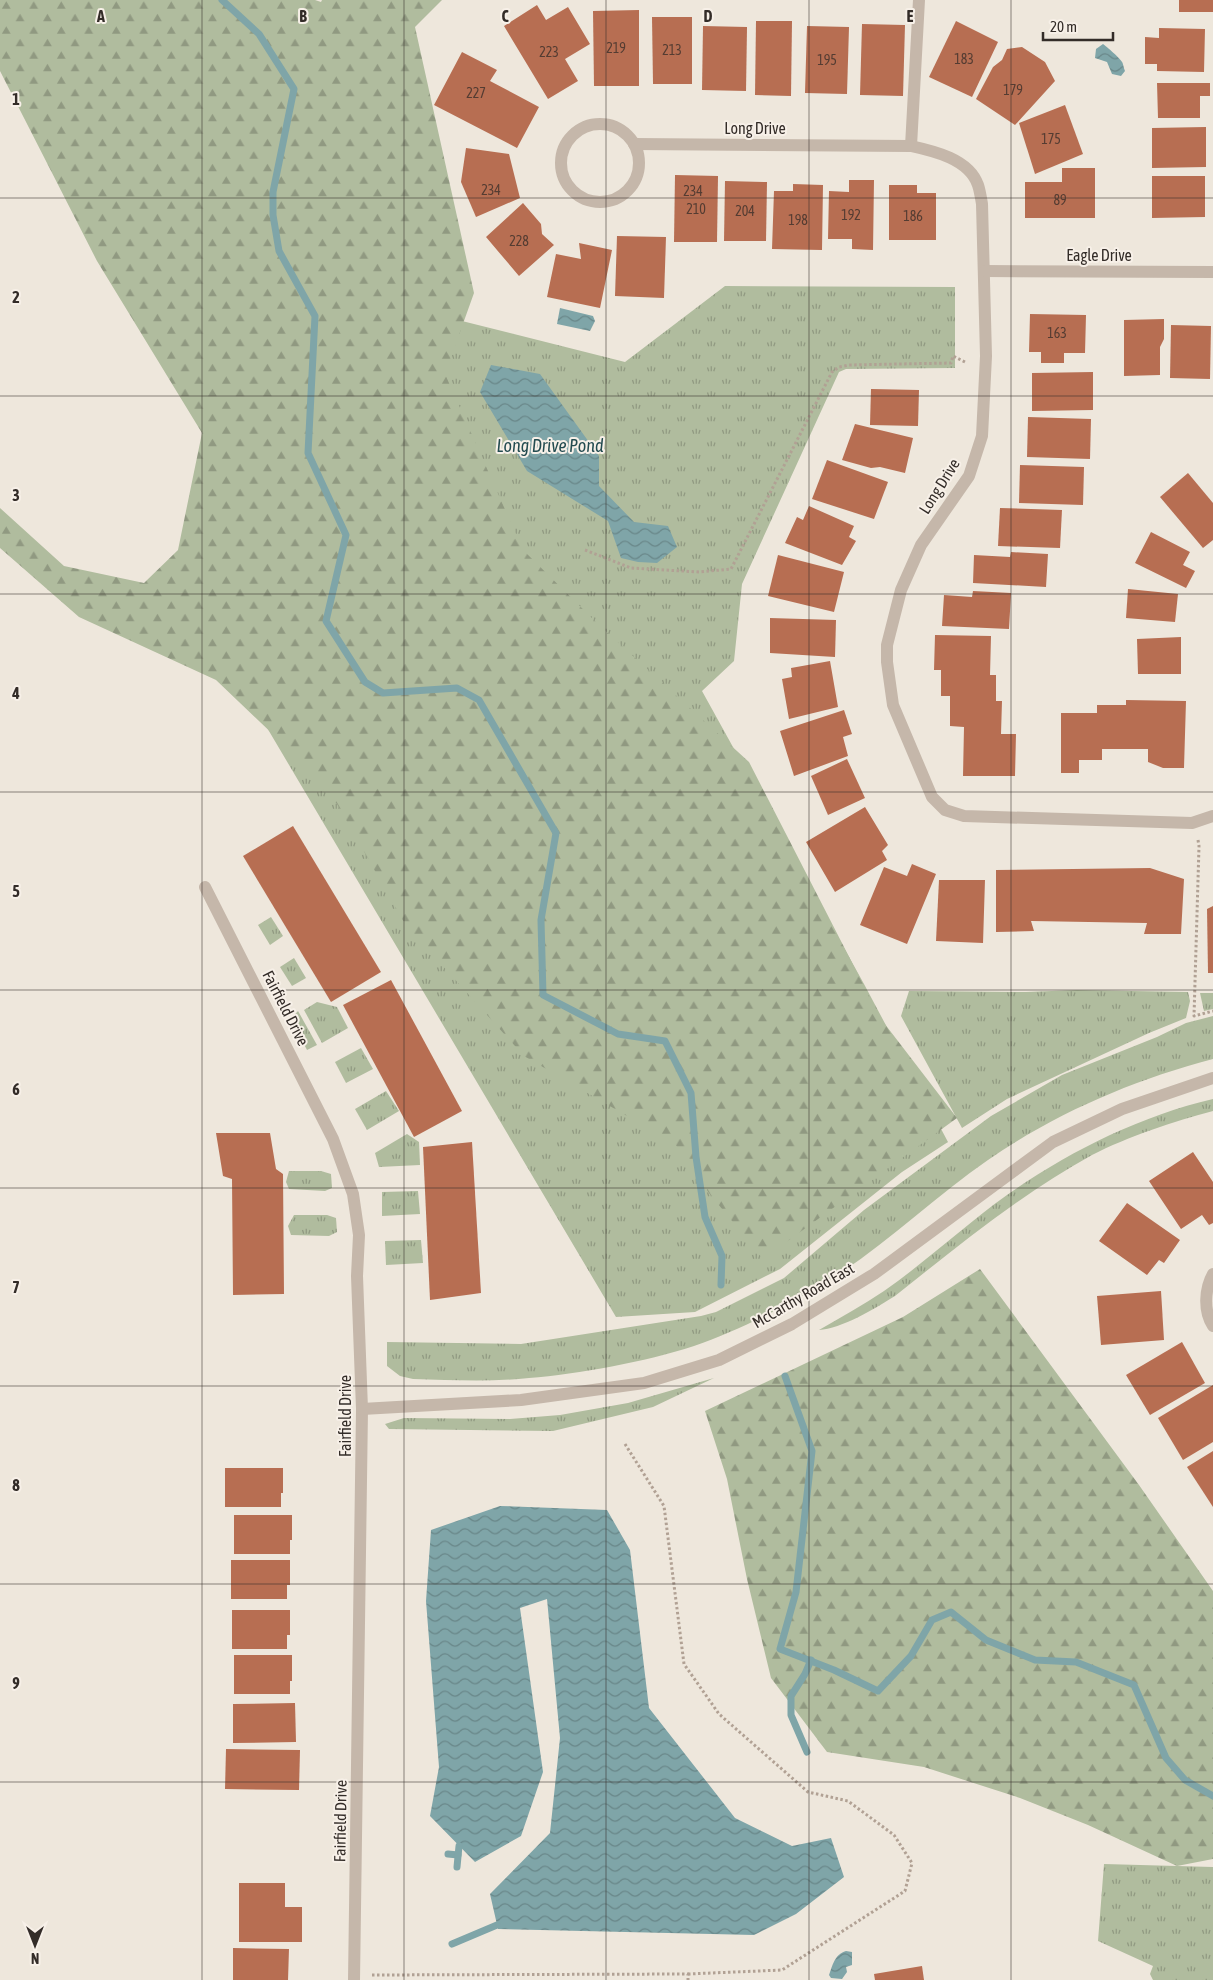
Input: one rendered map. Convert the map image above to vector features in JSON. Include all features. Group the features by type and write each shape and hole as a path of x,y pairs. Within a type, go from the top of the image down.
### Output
{"street":[{"path":"911,146 919,0"},
{"path":"595,124 609,125 622,132 634,144 639,156 638,174 632,186 622,196 600,203 587,200 572,192 564,180 560,167 564,145 573,134 584,127 595,124"},
{"name":"Long Drive","path":"634,144 911,146 938,152 963,165 978,183 982,204 986,373 982,436 969,476 921,545 901,590 888,645 893,705 932,797 945,810 964,816 1192,823 1213,816"},
{"name":"Eagle Drive","path":"985,272 1213,272"},
{"name":"Fairfield Drive","path":"206,887 333,1139 353,1194 359,1235 357,1276 362,1408 354,1978"},
{"name":"McCarthy Road East","path":"362,1408 520,1400 634,1384 720,1360 792,1324 874,1274 1053,1142 1122,1109 1213,1078"},
{"path":"1213,1274 1208,1282 1206,1300 1209,1320 1213,1326"}],"path":[{"path":"584,550 631,568 699,572 731,569 832,372 839,366 951,363 953,356 986,373"},
{"path":"1192,823 1199,846 1194,1016 1213,1011"},
{"path":"354,1978 392,1974 688,1974 782,1970 905,1892 912,1862 894,1835 848,1802 808,1792 720,1714 684,1664 664,1506 625,1444"},
{"path":"688,1974 688,1980"}],"green space":[{"path":"0,0 315,0 321,2 322,0 442,0 415,27 474,293 445,374 523,550 599,625 749,762 881,1019 957,1118 763,1259 709,1193 675,1144 524,1056 405,924 337,804 281,742 216,680 79,617 0,548 0,508 64,566 144,583 178,550 202,433 97,261 0,71"},
{"path":"725,286 955,287 955,368 846,369 839,372 742,584 734,661 702,691 864,984 948,1142 902,1172 780,1269 695,1312 616,1317 247,694 418,310 625,362"},
{"path":"271,917 283,936 270,945 258,925"},
{"path":"294,958 306,978 292,986 280,967"},
{"path":"1077,990 1188,992 1190,1001 1186,1018 1149,1033 1007,1099 962,1128 901,1016 909,991 1026,992"},
{"path":"1200,993 1213,993 1213,1009 1204,1011"},
{"path":"317,1002 337,1007 348,1028 322,1043 304,1010"},
{"path":"298,1011 317,1045 307,1050 291,1019"},
{"path":"1213,1016 1213,1059 1183,1067 1125,1088 1041,1127 988,1160 836,1276 803,1296 749,1324 694,1346 655,1357 548,1376 486,1380 413,1379 400,1376 387,1366 387,1342 521,1344 701,1316 716,1312 784,1278 864,1210 991,1116 1062,1075 1157,1037 1186,1023"},
{"path":"361,1048 373,1069 346,1083 335,1062"},
{"path":"386,1091 399,1111 367,1130 355,1109"},
{"path":"1213,1099 1213,1111 1120,1142 1066,1170 990,1221 895,1296 848,1322 819,1330 884,1291 1007,1195 1055,1164 1105,1137 1159,1115"},
{"path":"407,1134 419,1142 420,1165 379,1167 375,1153"},
{"path":"289,1171 321,1171 331,1174 332,1188 325,1191 289,1189 286,1182"},
{"path":"418,1191 420,1214 382,1216 382,1192"},
{"path":"294,1215 327,1215 336,1218 337,1232 329,1236 291,1235 288,1226"},
{"path":"421,1240 423,1263 386,1265 385,1241"},
{"path":"980,1269 1139,1485 1213,1591 1213,1859 1177,1866 1088,1825 1020,1798 924,1767 827,1752 771,1678 747,1579 727,1479 705,1411 903,1317"},
{"path":"714,1378 653,1407 553,1431 389,1429 385,1424 404,1418 510,1419 560,1415 628,1403"},
{"path":"1104,1864 1213,1867 1213,1980 1153,1980 1150,1974 1153,1966 1098,1941"}],"water":[{"path":"1103,44 1122,63 1125,71 1121,76 1112,74 1107,62 1095,58 1096,49"},
{"path":"560,308 593,316 595,321 590,331 557,324"},
{"name":"Long Drive Pond","path":"491,365 540,374 599,456 599,486 634,522 668,526 677,547 657,563 638,562 621,558 608,521 527,471 480,392"},
{"path":"500,1506 607,1510 630,1550 649,1708 735,1818 792,1846 831,1838 844,1877 796,1914 754,1935 498,1929 490,1894 550,1833 560,1738 547,1599 520,1608 543,1772 521,1836 475,1862 430,1816 439,1767 426,1601 431,1530"},
{"path":"846,1951 852,1952 852,1965 846,1967 847,1972 842,1979 831,1978 829,1975 834,1961"}],"building":[{"path":"1179,0 1213,0 1213,12 1179,12"},
{"path":"537,5 546,20 568,7 590,44 565,59 578,81 548,99 504,26"},
{"path":"639,10 639,86 594,86 593,11"},
{"path":"652,17 692,17 692,84 653,84"},
{"path":"756,21 792,21 791,96 755,95"},
{"path":"956,21 998,42 972,97 929,77"},
{"path":"862,24 905,25 903,96 860,95"},
{"path":"703,26 747,27 746,91 702,90"},
{"path":"807,26 849,27 847,94 805,93"},
{"path":"1159,28 1205,29 1204,72 1157,71 1157,64 1145,64 1145,37 1159,38"},
{"path":"1022,47 1045,62 1055,81 1015,125 976,99 993,67 1002,60 1007,49"},
{"path":"462,52 497,70 490,81 539,107 517,148 434,105"},
{"path":"1157,83 1210,83 1210,96 1200,96 1200,118 1158,118"},
{"path":"1065,105 1083,154 1035,174 1019,123"},
{"path":"1206,127 1206,167 1152,168 1152,128"},
{"path":"466,148 509,154 520,198 476,217 461,182"},
{"path":"1062,168 1095,168 1095,218 1025,218 1025,182 1062,182"},
{"path":"675,175 718,176 717,242 674,242"},
{"path":"1152,176 1205,176 1205,217 1152,218"},
{"path":"849,180 874,180 873,250 852,249 852,239 828,239 829,191 849,192"},
{"path":"725,181 767,182 766,241 724,241"},
{"path":"793,184 823,185 822,250 772,249 774,191 793,191"},
{"path":"889,185 917,185 917,193 936,193 936,240 889,240"},
{"path":"523,203 541,224 542,234 554,245 519,276 486,237"},
{"path":"617,236 666,237 664,298 615,296"},
{"path":"579,243 612,250 600,308 547,297 556,254 581,259"},
{"path":"1030,314 1086,315 1085,353 1064,353 1064,363 1041,363 1041,352 1029,352"},
{"path":"1164,319 1164,339 1160,347 1160,375 1124,376 1124,320"},
{"path":"1171,325 1211,326 1210,379 1170,378"},
{"path":"1093,372 1093,410 1032,411 1032,373"},
{"path":"871,389 919,390 918,426 870,425"},
{"path":"1028,417 1091,419 1090,459 1027,457"},
{"path":"855,424 913,438 905,473 880,467 871,468 842,460"},
{"path":"827,460 888,482 874,519 812,499"},
{"path":"1020,465 1084,467 1083,505 1019,503"},
{"path":"1188,473 1213,503 1213,540 1203,548 1160,497"},
{"path":"809,506 854,526 849,537 856,541 842,565 785,543 797,517 803,520"},
{"path":"1000,508 1062,510 1060,548 998,546"},
{"path":"1151,532 1190,552 1183,565 1195,571 1186,588 1135,563"},
{"path":"1011,552 1048,554 1046,587 973,583 974,555 1010,557"},
{"path":"778,555 844,572 834,612 768,596"},
{"path":"1128,589 1178,594 1175,622 1126,618"},
{"path":"973,591 1011,593 1009,629 942,626 944,595 972,597"},
{"path":"770,618 836,620 835,657 770,653"},
{"path":"935,635 991,636 990,675 996,675 996,701 1002,701 1001,734 1016,734 1015,776 963,776 964,727 950,726 950,696 941,696 941,670 934,670"},
{"path":"1181,637 1181,674 1138,674 1137,639"},
{"path":"830,661 838,707 789,719 782,679 792,677 791,668"},
{"path":"1126,700 1186,701 1184,768 1163,768 1148,762 1148,749 1102,749 1102,760 1079,760 1079,773 1061,773 1061,713 1097,713 1097,705 1126,705"},
{"path":"844,710 852,734 843,737 848,756 794,776 780,731"},
{"path":"847,759 865,798 828,815 811,776"},
{"path":"865,807 888,845 882,851 887,860 835,892 806,842"},
{"path":"293,826 381,972 331,1002 243,856"},
{"path":"912,864 936,874 907,944 860,925 884,867 907,876"},
{"path":"1150,868 1184,879 1181,934 1144,934 1147,923 1031,921 1034,931 996,932 996,870"},
{"path":"939,880 985,880 983,943 936,941"},
{"path":"1213,906 1213,973 1208,973 1207,909"},
{"path":"391,980 462,1111 414,1137 343,1005"},
{"path":"216,1133 270,1133 276,1169 283,1174 284,1294 233,1295 232,1179 223,1176"},
{"path":"472,1142 481,1293 430,1300 423,1147"},
{"path":"1193,1152 1213,1182 1213,1223 1209,1225 1202,1215 1181,1229 1149,1181"},
{"path":"1127,1203 1180,1240 1164,1263 1159,1260 1147,1275 1099,1241"},
{"path":"1161,1291 1164,1340 1101,1345 1097,1296"},
{"path":"1182,1342 1205,1383 1150,1415 1126,1375"},
{"path":"1213,1385 1213,1442 1183,1460 1158,1418"},
{"path":"1213,1451 1213,1507 1187,1467"},
{"path":"225,1468 283,1468 281,1507 225,1507"},
{"path":"234,1515 292,1515 290,1554 234,1554"},
{"path":"231,1560 290,1560 290,1585 287,1585 287,1599 231,1599"},
{"path":"232,1610 290,1610 290,1635 287,1635 287,1649 232,1649"},
{"path":"234,1655 292,1655 290,1694 234,1694"},
{"path":"295,1703 296,1742 233,1743 233,1704"},
{"path":"226,1749 300,1750 299,1790 225,1789"},
{"path":"239,1883 285,1883 285,1907 302,1907 302,1942 239,1942"},
{"path":"233,1948 289,1949 288,1980 233,1980"},
{"path":"922,1966 924,1980 875,1980 874,1974"}],"waterway":[{"path":"222,0 259,34 294,89 273,192 273,215 279,251 315,316 308,453 346,535 326,621 365,682 383,693 457,688 479,700 556,833 541,920 543,995 618,1034 665,1041 691,1093 696,1157 705,1217 722,1256 721,1285"},
{"path":"785,1376 812,1451 796,1592 780,1649 834,1670 878,1691 911,1656 932,1620 951,1612 986,1640 1035,1660 1076,1662 1134,1685 1166,1758 1185,1780 1213,1796"},
{"path":"807,1752 791,1715 791,1696 805,1674 811,1660"},
{"path":"457,1867 459,1846"},
{"path":"448,1854 458,1855"},
{"path":"452,1944 497,1925"}]}
